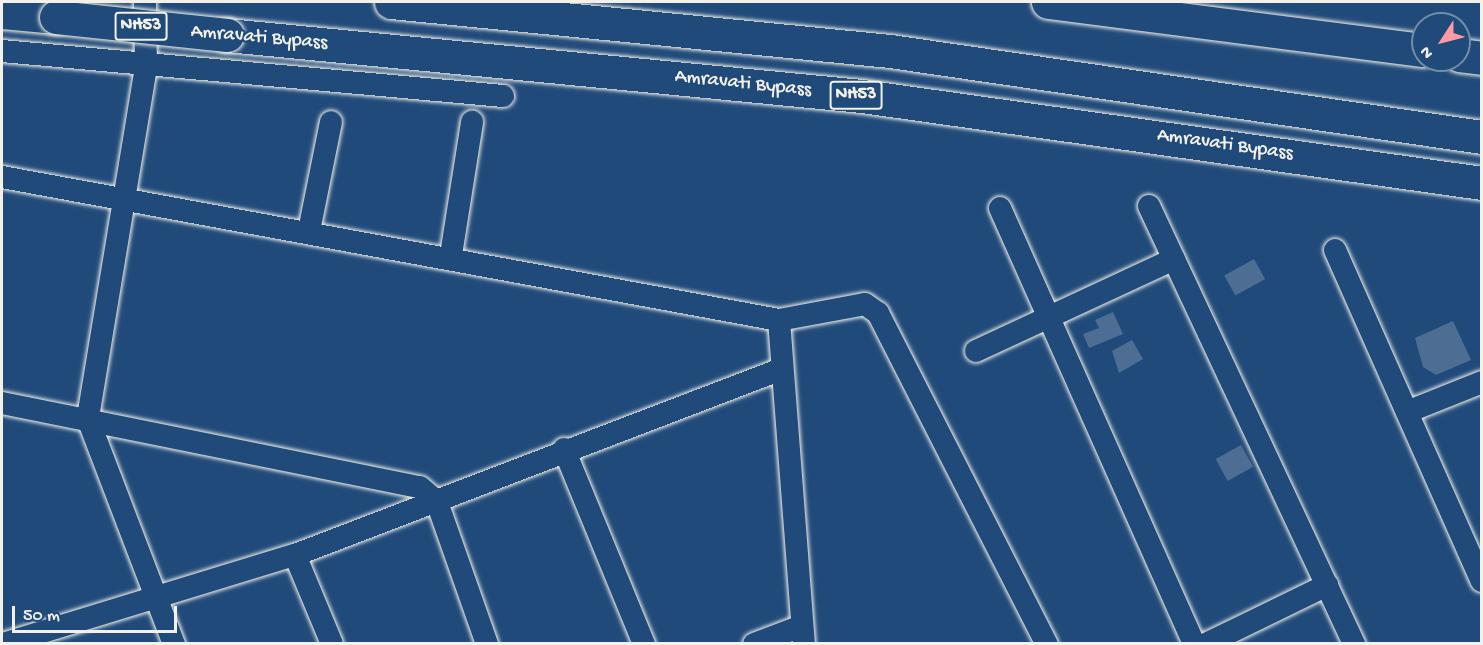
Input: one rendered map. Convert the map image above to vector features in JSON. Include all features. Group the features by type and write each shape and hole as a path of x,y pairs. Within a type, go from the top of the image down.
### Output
{"main road":[{"name":"NH53","path":"391,2 890,51 1482,137"},
{"path":"1048,2 1411,48"},
{"name":"Amravati Bypass","path":"2,12 862,96 1482,183"}],"street":[{"path":"145,2 146,67 88,419 174,644"},
{"path":"2,51 146,67 503,96"},
{"path":"309,231 331,122"},
{"path":"451,255 472,122"},
{"path":"2,177 451,255 779,320 865,304 878,313 1047,644"},
{"path":"1149,206 1354,644"},
{"path":"1000,208 1046,318 1194,644"},
{"path":"1335,250 1482,581"},
{"path":"976,351 1174,259"},
{"path":"754,644 803,635 779,370 779,320"},
{"path":"3,644 157,600 295,555 437,502 564,450 779,370"},
{"path":"1407,412 1482,382"},
{"path":"2,403 420,487 437,502 488,644"},
{"path":"564,450 644,644"},
{"path":"295,555 332,644"},
{"path":"1206,644 1327,585"}],"building":[{"path":"1254,259 1265,279 1235,296 1224,275"},
{"path":"1113,312 1123,334 1089,348 1083,334 1099,328 1095,320"},
{"path":"1453,321 1471,360 1436,375 1423,367 1415,338"},
{"path":"1132,340 1143,359 1119,373 1112,351"},
{"path":"1241,445 1253,467 1228,481 1216,459"}]}
